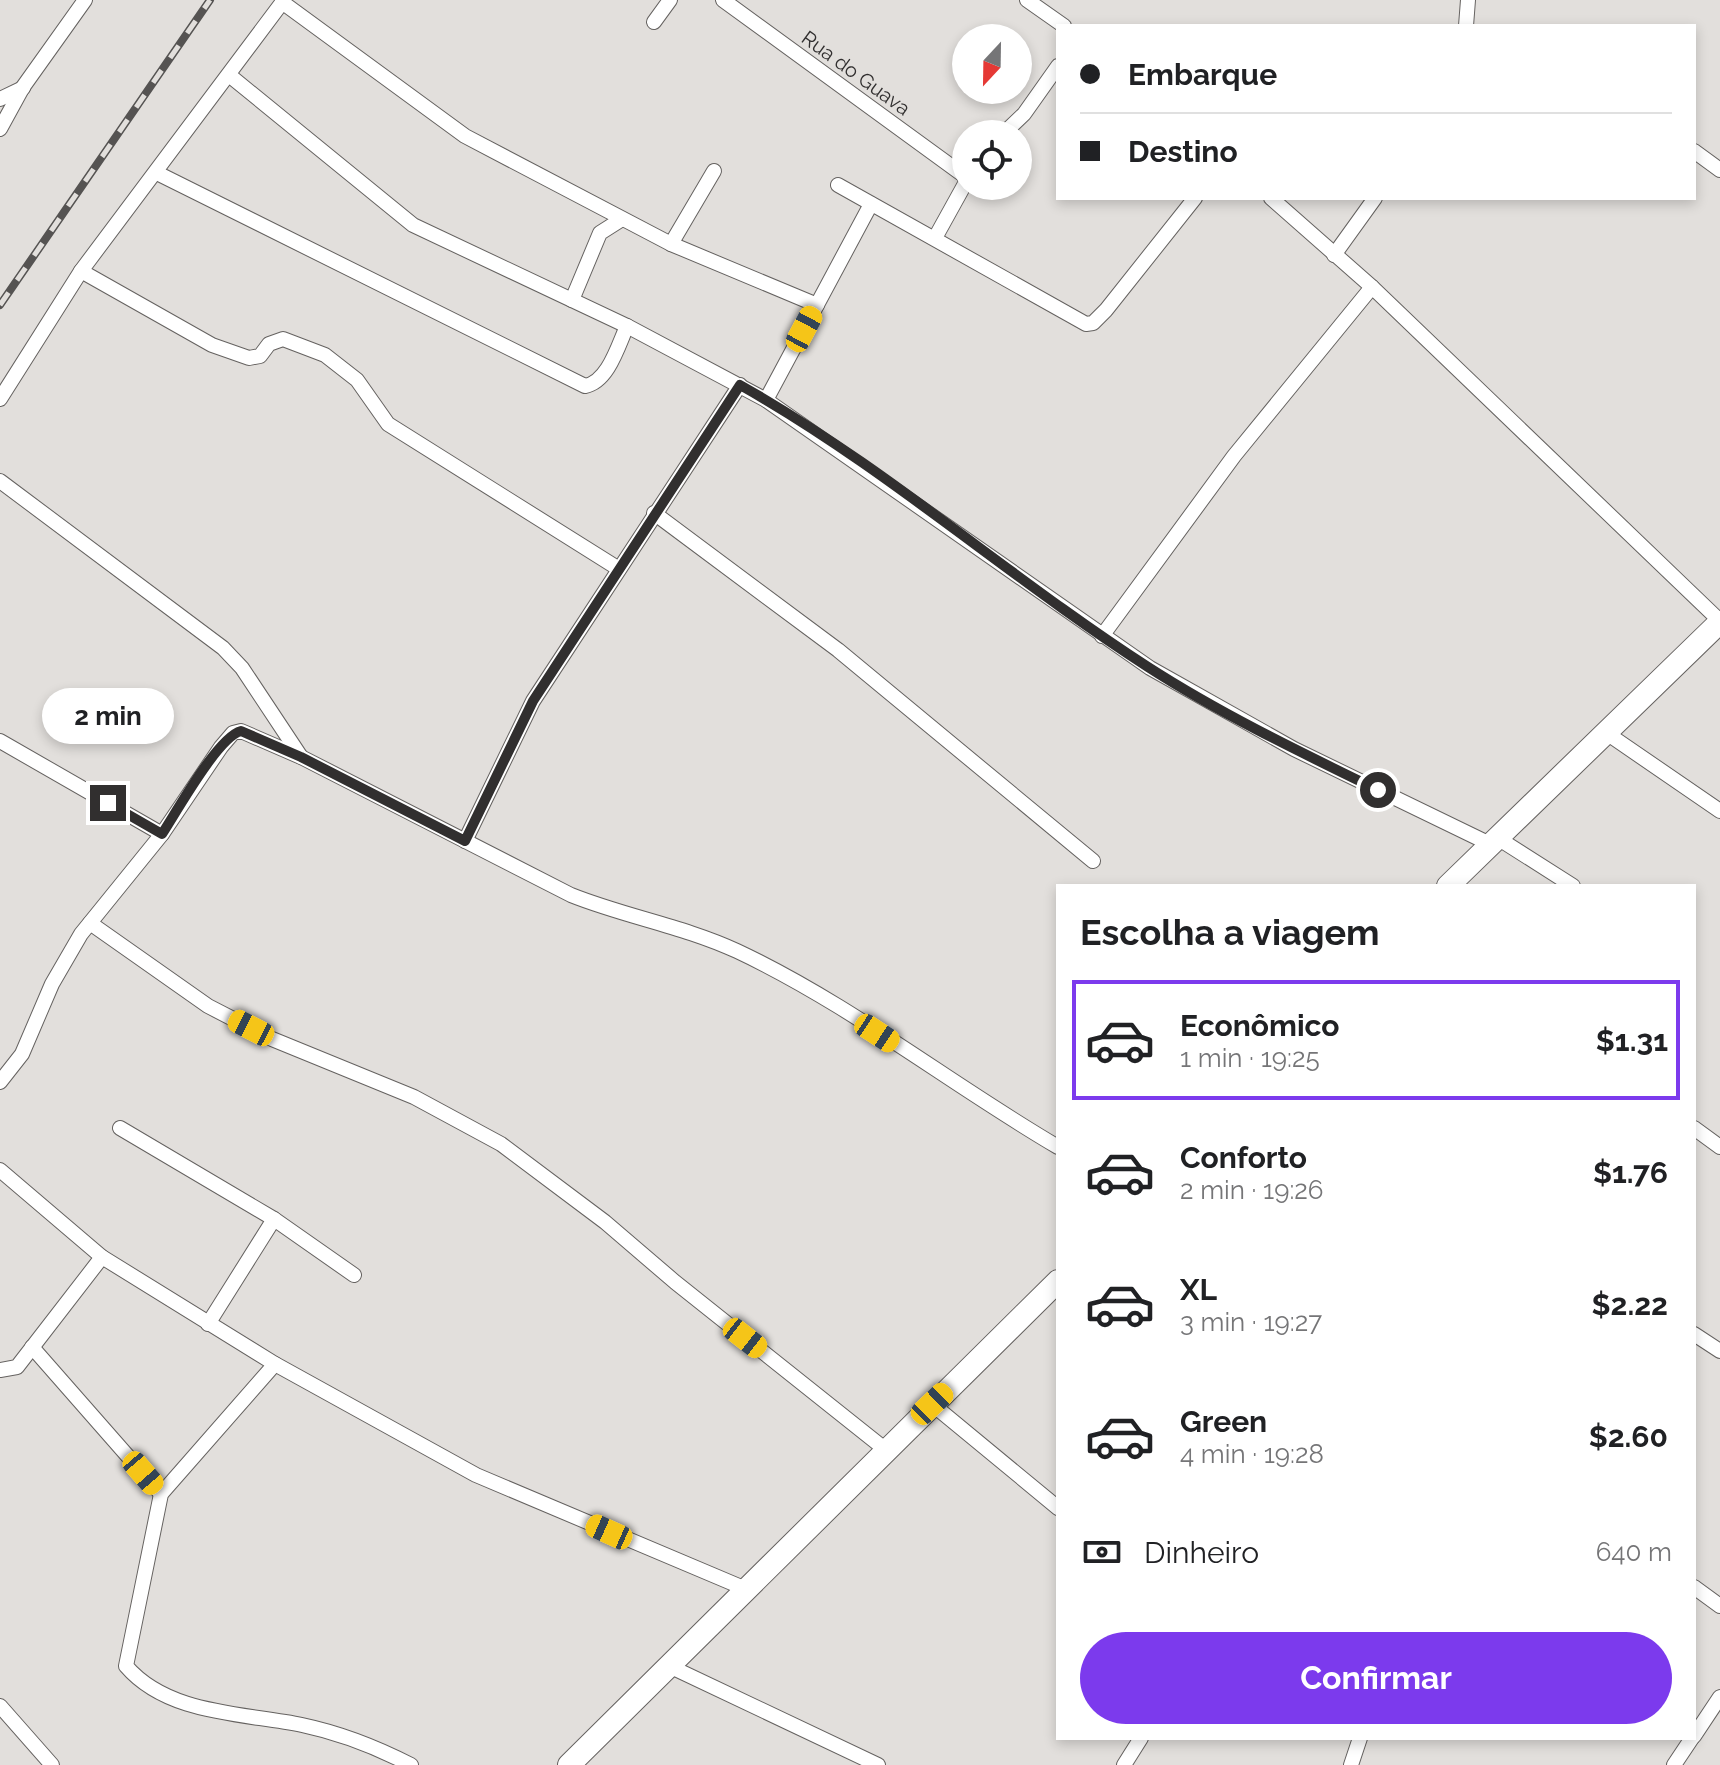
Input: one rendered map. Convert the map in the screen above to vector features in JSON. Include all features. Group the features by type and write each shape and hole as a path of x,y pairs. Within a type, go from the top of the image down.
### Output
{"street":[{"path":"0,129 23,87 85,0"},
{"path":"654,22 670,0"},
{"name":"Rua do Guava","path":"723,0 952,170"},
{"path":"1027,0 1061,24"},
{"path":"1468,0 1471,24"},
{"path":"0,399 81,271 283,1 465,136 671,244 817,305"},
{"path":"1018,120 1056,69"},
{"path":"229,75 413,225 627,326 740,385 766,400 1102,636 1241,721 1493,841 1569,884"},
{"path":"0,99 23,87"},
{"path":"1696,152 1720,170"},
{"path":"671,244 714,171"},
{"path":"157,173 585,386 594,385 602,377 627,326"},
{"path":"838,185 1086,324 1106,310 1193,200"},
{"path":"935,238 955,200"},
{"path":"1273,200 1372,287 1720,622 1450,884"},
{"path":"1334,255 1374,200"},
{"path":"589,203 600,233"},
{"path":"766,400 871,204"},
{"path":"572,300 600,233 622,219"},
{"path":"81,271 212,345 249,358 260,356 269,344 283,339 325,355 357,380 388,424 619,569"},
{"path":"1102,636 1234,456 1372,287"},
{"path":"465,841 533,701 740,385"},
{"path":"0,481 223,648 242,668 301,757"},
{"path":"654,513 838,650 1093,861"},
{"path":"0,1082 22,1054 52,984 90,923 162,834 233,733 241,731 301,757 571,895 610,910 687,929 804,985 1056,1146"},
{"path":"1605,732 1720,811"},
{"path":"0,741 162,834"},
{"path":"90,923 208,1006 272,1039 414,1097 501,1144 605,1222 675,1282 886,1450"},
{"path":"120,1128 274,1219 354,1275"},
{"path":"1696,1129 1720,1147"},
{"path":"0,1170 102,1257 275,1364 476,1475 746,1589"},
{"path":"208,1324 274,1219"},
{"path":"0,1370 17,1367 102,1257"},
{"path":"569,1765 1056,1283"},
{"path":"1696,1335 1720,1351"},
{"path":"32,1347 161,1494"},
{"path":"275,1364 161,1494 126,1666 137,1679 187,1703 242,1718 301,1725 377,1747 411,1765"},
{"path":"932,1404 1056,1506"},
{"path":"1696,1588 1720,1606"},
{"path":"669,1666 878,1765"},
{"path":"1696,1733 1720,1697"},
{"path":"0,1706 52,1765"},
{"path":"1124,1765 1140,1740"},
{"path":"1351,1765 1359,1740"},
{"path":"1674,1765 1691,1740"}],"railway":[{"path":"0,305 210,0"}],"route":[{"path":"108,803 162,834 221,747 233,733 241,731 301,757 465,841 533,701 740,385 903,493 1150,668 1228,714 1378,790"}]}
